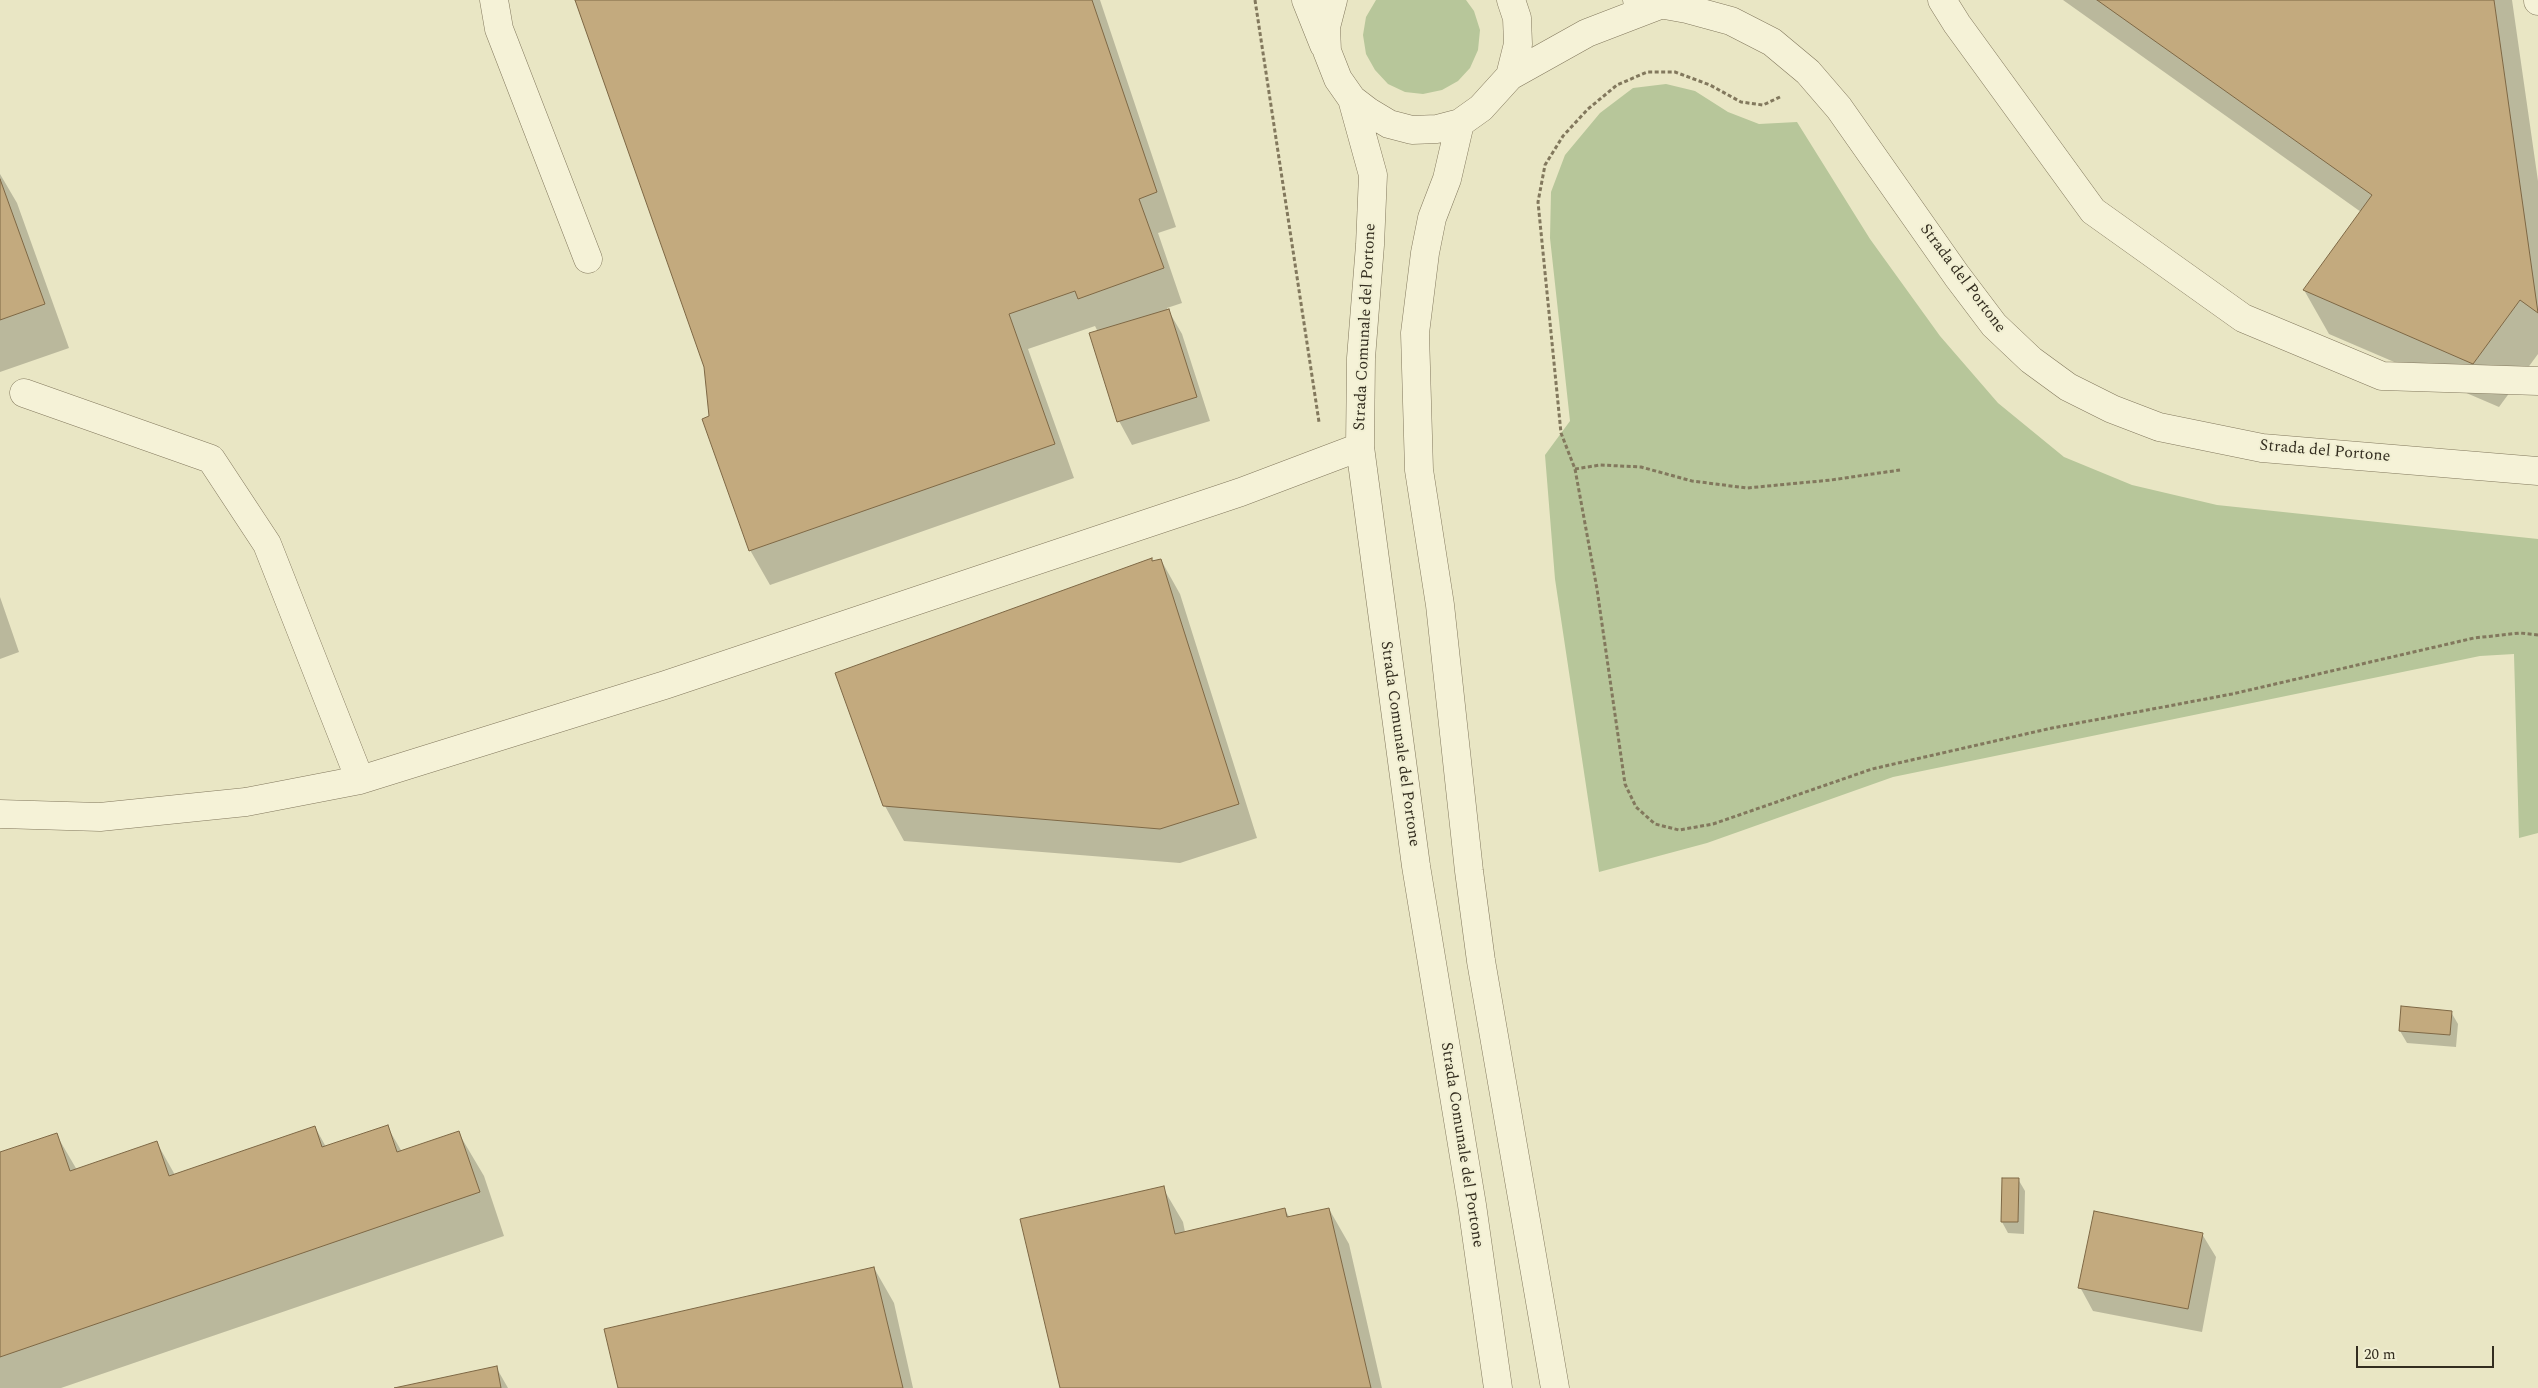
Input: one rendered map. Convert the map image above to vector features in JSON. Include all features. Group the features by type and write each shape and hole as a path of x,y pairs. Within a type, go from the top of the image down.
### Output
{"street":[{"path":"494,0 499,29 588,259"},
{"name":"Strada Comunale del Portone","path":"1306,0 1338,79 1352,99 1373,175 1370,245 1361,358 1360,448 1423,913 1472,1205 1498,1388"},
{"name":"Strada Comunale del Portone","path":"1328,51 1326,27 1333,0"},
{"name":"Strada Comunale del Portone","path":"1510,76 1518,44 1517,18 1511,0"},
{"path":"1942,0 1962,32 2093,211 2243,318 2382,376 2538,381"},
{"name":"Strada Comunale del Portone","path":"1352,99 1390,124 1412,130 1437,129 1460,123 1481,108 1510,76 1587,33 1648,2"},
{"name":"Strada del Portone","path":"1648,2 1687,9 1731,21 1772,42 1808,72 1840,108 1994,325 2031,360 2068,387 2112,409 2159,427 2262,448 2538,470"},
{"path":"1460,123 1447,179 1432,218 1425,253 1417,315 1415,333 1419,470 1440,604 1469,871 1481,960 1555,1388"},
{"path":"24,393 211,460 267,544 360,780"},
{"path":"0,814 100,817 246,802 360,780 665,685 1241,492 1360,448"}],"path":[{"path":"1808,72 1780,97 1763,105 1741,102 1710,84 1675,72 1647,72 1617,85 1588,109 1563,136 1545,165 1538,202 1543,274 1561,433 1575,469 1596,589 1626,784 1636,807 1654,824 1679,830 1712,824 1872,769 2052,728 2232,694 2474,638 2520,634 2538,635"},
{"path":"1575,469 1600,465 1641,467 1692,480 1747,488 1831,480 1900,470"}],"green space":[{"path":"1376,0 1466,0 1474,11 1480,30 1478,50 1470,68 1458,81 1442,90 1423,94 1405,92 1388,84 1375,70 1366,54 1363,35 1366,17"},
{"path":"1666,84 1695,91 1728,112 1759,124 1797,122 1870,239 1940,336 1998,403 2064,457 2132,485 2217,505 2538,539 2538,833 2519,838 2514,654 2480,656 1893,777 1707,843 1599,872 1555,579 1545,455 1570,421 1550,238 1551,192 1565,155 1600,113 1633,88"}],"building":[{"path":"575,0 1092,0 1157,192 1139,199 1164,268 1078,299 1075,291 1009,314 1055,444 749,551 702,419 709,416 704,367"},
{"path":"2097,0 2494,0 2538,313 2520,300 2473,364 2303,290 2372,195"},
{"path":"0,179 45,304 0,320"},
{"path":"1169,309 1197,397 1117,422 1089,333"},
{"path":"1152,558 1152,561 1161,559 1239,804 1160,829 883,806 835,673"},
{"path":"2401,1006 2452,1011 2450,1035 2399,1031"},
{"path":"388,1125 397,1152 459,1131 480,1192 0,1357 0,1152 57,1133 70,1171 157,1141 169,1176 315,1126 322,1147"},
{"path":"2002,1178 2019,1178 2018,1222 2001,1222"},
{"path":"1164,1186 1175,1234 1285,1208 1287,1217 1329,1208 1371,1388 1060,1388 1020,1219"},
{"path":"2094,1211 2203,1233 2188,1309 2078,1288"},
{"path":"874,1267 903,1388 618,1388 604,1329"},
{"path":"497,1366 501,1388 394,1388"}]}
